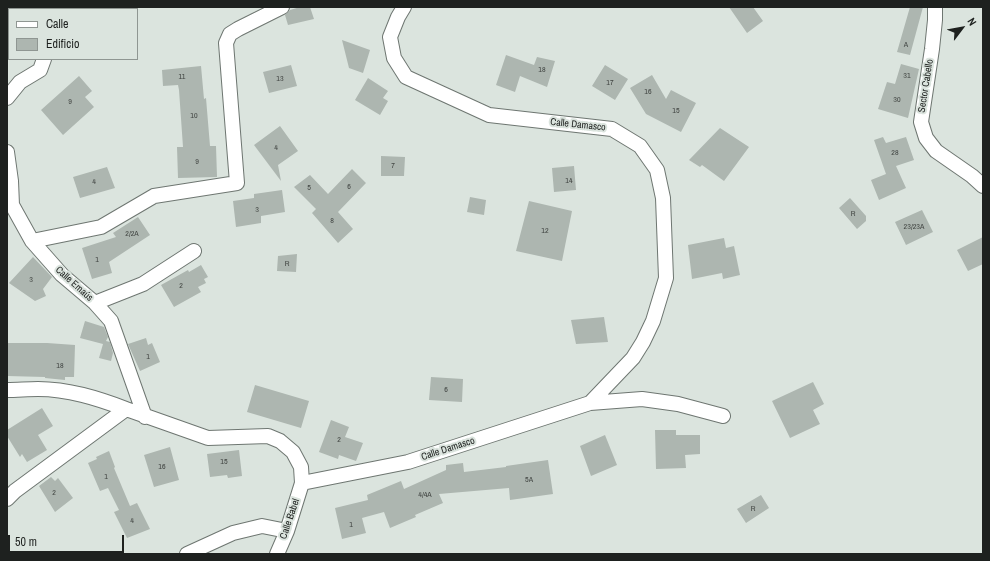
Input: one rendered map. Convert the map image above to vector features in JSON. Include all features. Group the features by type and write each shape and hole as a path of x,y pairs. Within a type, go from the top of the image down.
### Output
{"street":[{"path":"32,241 101,227 154,196 237,183 226,43 230,34 282,7"},
{"name":"Calle Damasco","path":"404,7 398,17 390,37 394,58 406,77 490,115 612,129 640,146 657,170 663,198 666,278 653,321 640,348 633,358 590,403"},
{"name":"Sector Cabello","path":"935,7 932,49 921,122 926,138 936,151 972,176 983,186"},
{"path":"7,98 20,82 40,70 44,60"},
{"name":"Calle Emaús","path":"7,152 11,181 12,205 32,241 62,275 95,303 111,321 145,417"},
{"path":"7,219 23,225"},
{"path":"95,303 143,284 194,251"},
{"path":"7,390 39,389 71,392 103,400 145,417 208,438 268,436 280,441 293,452 302,467 302,483"},
{"name":"Calle Damasco","path":"302,483 408,462 590,403 642,399 678,404 723,416"},
{"path":"7,499 15,491 126,409"},
{"name":"Calle Babel","path":"277,554 287,531 302,483"},
{"path":"187,554 234,533 262,526 287,531"}],"building":[{"path":"300,7 310,7 314,19 288,25 285,15 290,10"},
{"path":"729,7 753,7 763,21 747,33"},
{"path":"910,7 923,7 910,55 897,52"},
{"path":"342,40 370,50 363,73 349,68"},
{"path":"506,55 534,65 537,57 555,61 547,87 520,76 515,92 496,85"},
{"path":"901,64 919,69 908,118 878,109 887,82 895,84"},
{"path":"291,65 297,86 269,93 263,72"},
{"path":"605,65 628,79 615,100 592,86"},
{"path":"201,66 204,99 206,98 210,146 216,146 217,177 178,178 177,147 183,147 179,90 178,85 163,86 162,70"},
{"path":"652,75 666,99 671,90 696,103 681,132 646,114 630,88"},
{"path":"79,76 92,91 85,97 94,107 63,135 41,110"},
{"path":"368,78 388,91 383,98 388,101 380,115 355,100"},
{"path":"280,126 298,151 278,165 281,181 254,145"},
{"path":"720,128 749,147 724,181 702,165 700,167 689,160"},
{"path":"883,137 886,143 906,137 914,160 896,166 906,188 879,200 871,180 886,174 874,140"},
{"path":"381,156 405,157 404,176 381,176"},
{"path":"574,166 576,190 554,192 552,168"},
{"path":"107,167 115,188 80,198 73,177"},
{"path":"352,169 366,183 338,212 353,229 338,243 312,213 316,209 294,187 310,175 328,194"},
{"path":"282,190 285,212 261,216 261,223 236,227 233,201 254,198 254,194"},
{"path":"470,197 486,200 484,215 467,212"},
{"path":"850,198 866,216 866,221 857,229 839,208"},
{"path":"529,201 572,211 562,261 516,251"},
{"path":"922,210 933,232 906,245 895,222"},
{"path":"138,217 150,235 109,262 112,273 92,279 82,248 116,237 113,233"},
{"path":"983,237 983,264 968,271 957,250"},
{"path":"724,238 726,248 734,246 740,275 723,279 722,273 692,279 688,245"},
{"path":"297,254 296,272 277,271 278,256"},
{"path":"33,257 52,277 43,289 46,296 35,301 9,283"},
{"path":"201,265 208,277 204,279 206,283 198,287 201,292 174,307 161,285 188,270 189,272"},
{"path":"604,317 608,342 576,344 571,320"},
{"path":"85,321 104,327 108,337 106,341 110,342 113,353 111,361 99,358 103,344 80,338"},
{"path":"146,338 148,345 152,343 160,362 140,371 128,344"},
{"path":"7,343 75,345 74,377 65,377 65,380 45,377 7,376"},
{"path":"431,377 463,379 462,402 429,400"},
{"path":"813,382 824,404 813,410 820,424 790,438 772,401"},
{"path":"255,385 309,401 301,428 247,412"},
{"path":"42,408 53,426 38,435 47,450 27,462 22,454 20,457 7,436 7,430"},
{"path":"331,420 349,427 345,437 363,443 356,461 339,455 338,459 319,452"},
{"path":"655,430 676,430 676,435 700,435 700,454 685,455 686,468 656,469"},
{"path":"605,435 617,465 591,476 580,446"},
{"path":"170,447 179,480 154,487 144,455"},
{"path":"239,450 242,476 228,478 227,475 210,477 207,454"},
{"path":"109,451 115,467 114,468 130,506 137,503 150,529 127,538 114,512 119,510 108,488 100,491 88,463 97,459 96,457"},
{"path":"548,460 553,494 510,500 509,488 439,494 443,503 415,515 416,517 390,528 384,512 362,518 366,533 342,539 335,508 368,500 367,495 401,481 404,489 446,470 446,465 463,463 464,472"},
{"path":"51,477 55,481 58,478 73,498 55,512 39,486"},
{"path":"761,495 769,508 746,523 737,509"}]}
